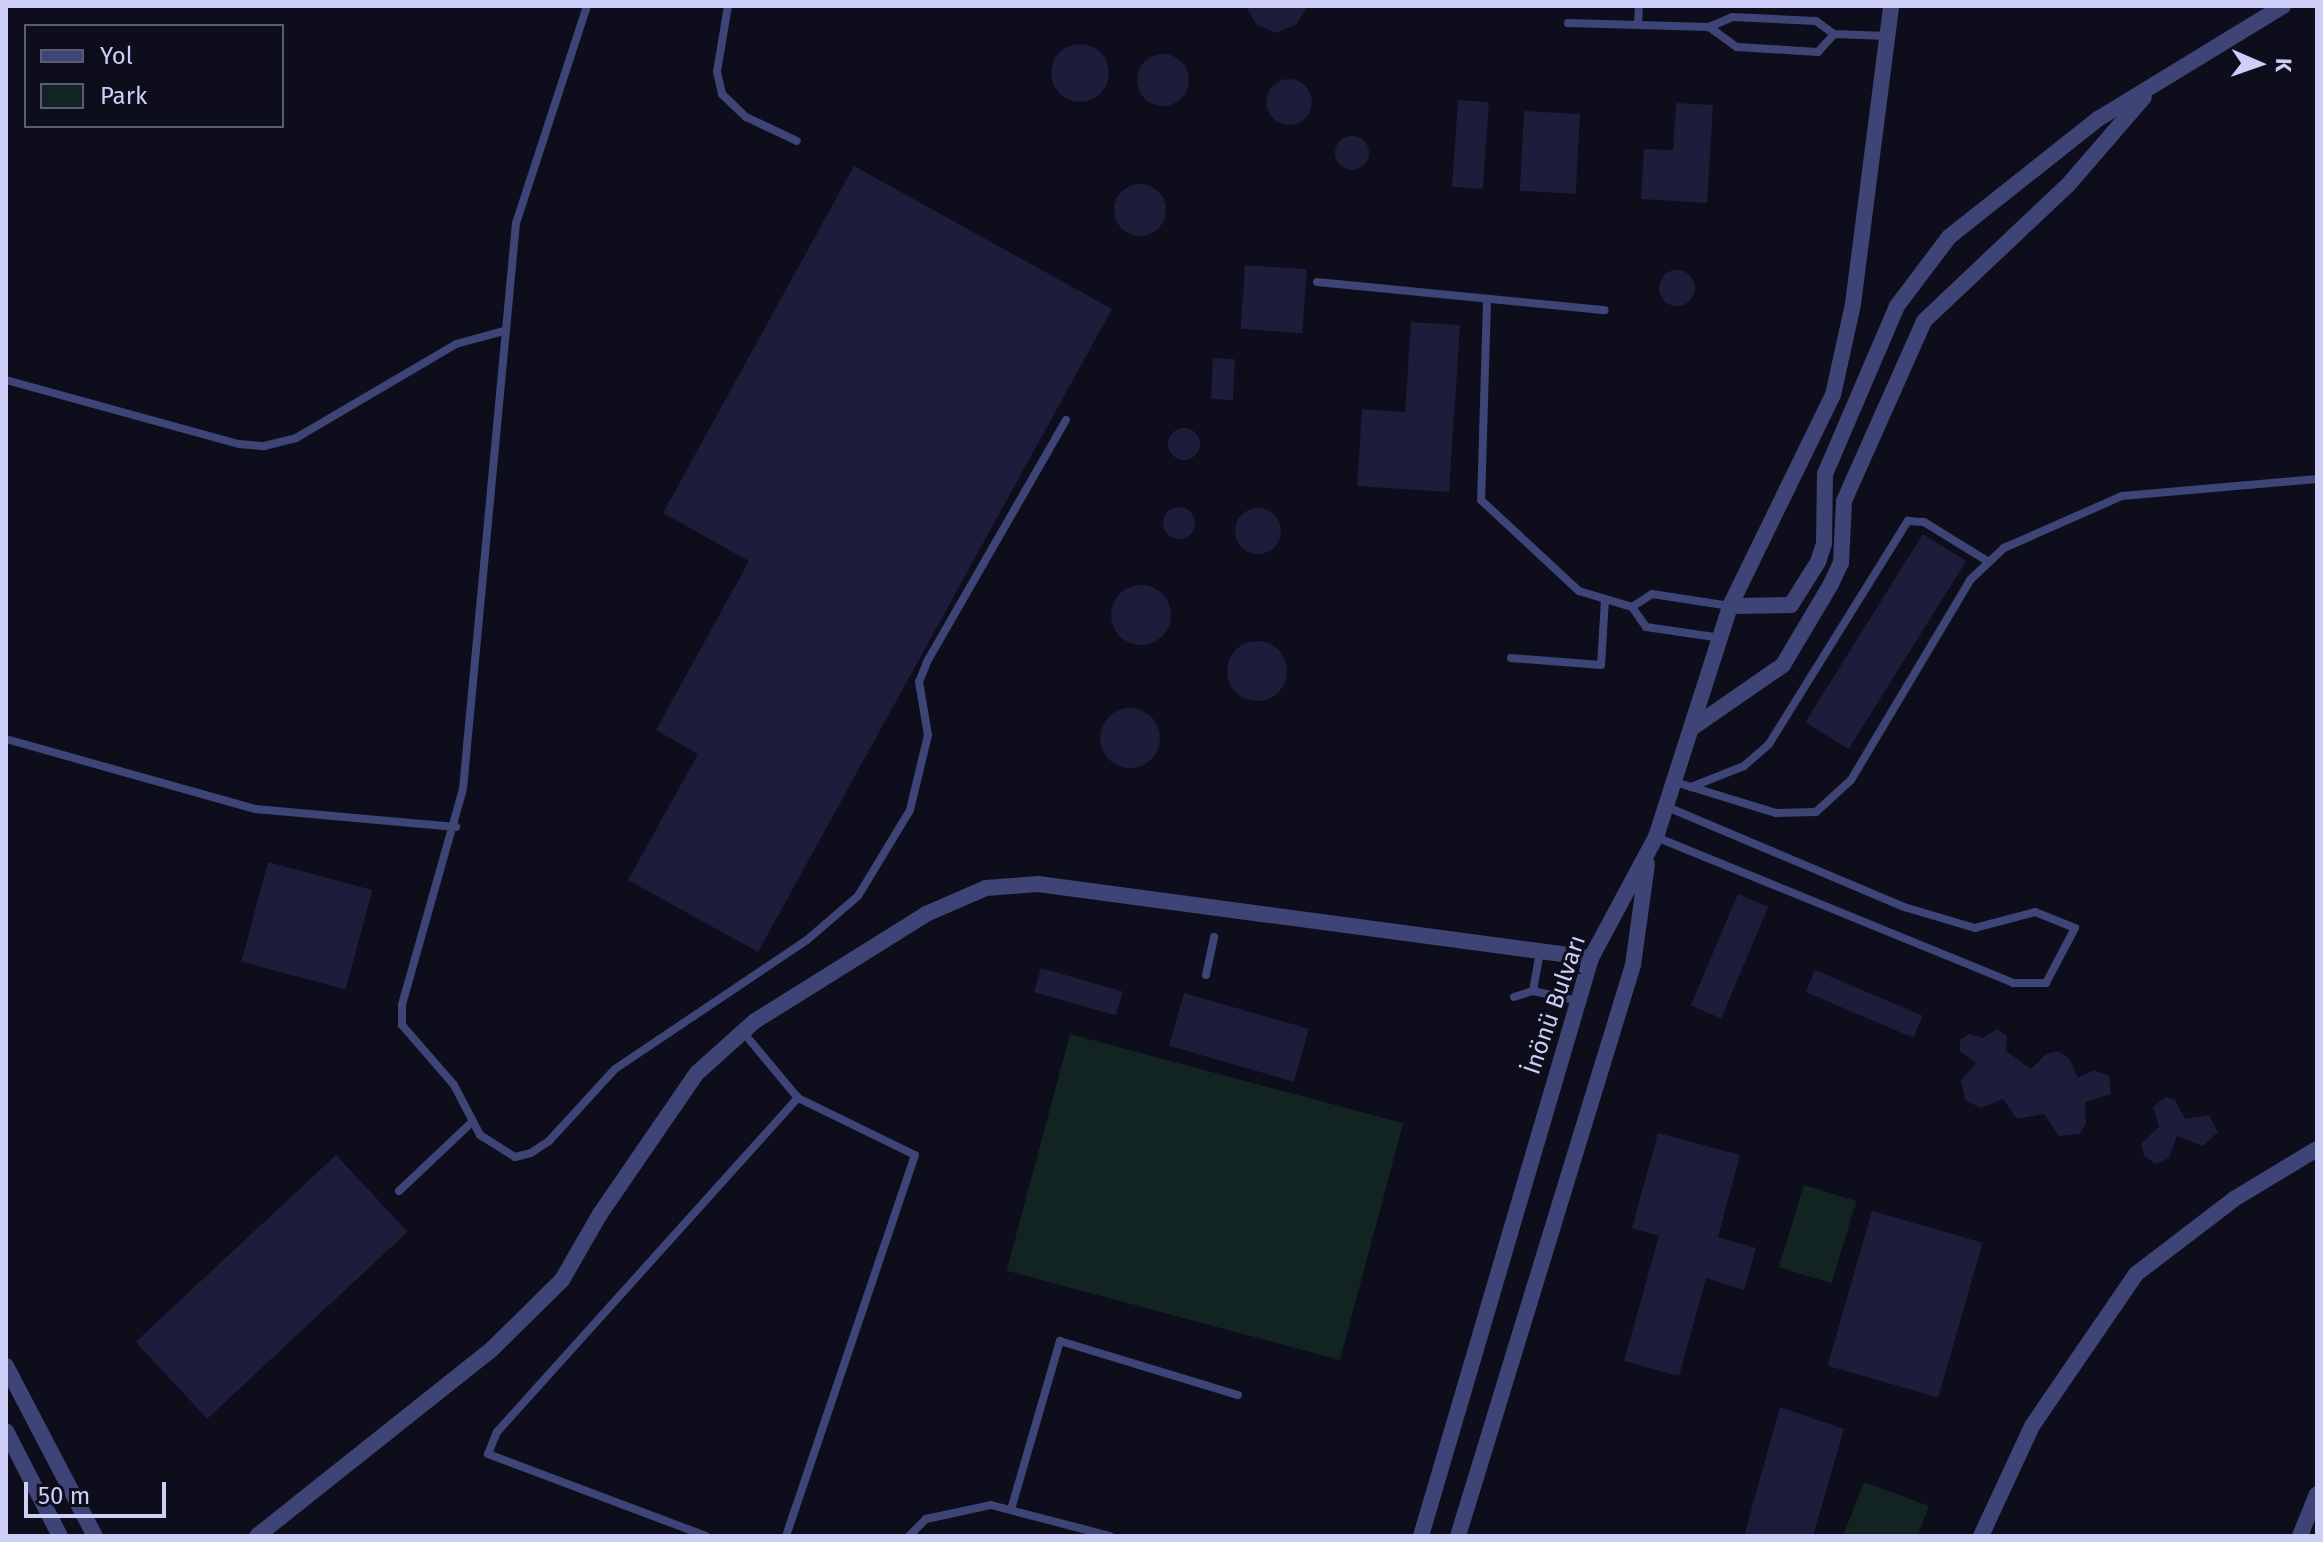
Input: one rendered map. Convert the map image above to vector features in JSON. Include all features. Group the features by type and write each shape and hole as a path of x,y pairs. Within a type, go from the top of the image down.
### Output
{"street":[{"path":"1458,1536 1633,965 1648,854 1667,807 1683,784 1692,728 1730,606 1833,395 1853,304 1891,6"},
{"path":"1730,606 1791,605 1824,544 1825,474 1897,306 1949,237 2098,119 2153,87 2252,20 2283,6"},
{"path":"1692,728 1783,665 1841,563 1844,501 1924,321 2068,185 2153,87"},
{"path":"1881,344 1908,356"},
{"path":"1863,388 1888,401"},
{"path":"1842,435 1867,448"},
{"name":"İnönü Bulvarı","path":"1421,1536 1591,958 1648,854"},
{"path":"257,1536 491,1350 562,1280 671,1106 743,1032 926,914 986,888 1038,884 1591,958"},
{"path":"1981,1536 2032,1426 2136,1274 2234,1199 2317,1149"},
{"path":"6,1366 95,1536"},
{"path":"6,1431 60,1536"},
{"path":"2300,1536 2317,1494"}],"lane":[{"path":"587,6 520,204 504,331 456,827 404,993 402,1025 454,1085 472,1122 498,1149 515,1157 531,1153 549,1141 615,1069 807,940 858,896 910,810 928,735 919,682 928,660 1066,420"},
{"path":"728,6 717,72 722,94 736,111 797,141"},
{"path":"1638,24 1639,6"},
{"path":"1568,23 1709,27 1732,17 1816,21 1834,34 1887,36"},
{"path":"1709,27 1737,47 1818,52 1834,34"},
{"path":"1317,282 1443,291 1487,301 1605,310"},
{"path":"1487,301 1481,500 1579,591 1632,607 1646,627 1721,638"},
{"path":"6,380 264,446 296,438 456,344 504,331"},
{"path":"1683,784 1776,813 1801,815 1822,809 1851,780 1964,589 2004,548 2122,496 2317,479"},
{"path":"1683,784 1744,766 1769,744 1908,521 1924,522 1989,562"},
{"path":"1632,607 1652,594 1730,606"},
{"path":"1511,658 1601,665 1605,599"},
{"path":"6,739 255,809 456,827"},
{"path":"1656,837 2013,983 2046,983 2075,928 2035,912 1975,928 1904,907 1667,807"},
{"path":"1206,975 1214,937"},
{"path":"1533,991 1540,952"},
{"path":"1514,997 1533,991 1578,1001"},
{"path":"743,1032 798,1098 915,1155 786,1536"},
{"path":"706,1536 488,1454 497,1432 798,1098"},
{"path":"399,1191 472,1122"},
{"path":"1012,1506 1060,1341 1238,1395"},
{"path":"909,1536 926,1519 940,1513 1012,1506 1110,1536"}],"green space":[{"path":"1070,1034 1403,1123 1340,1360 1007,1271"},
{"path":"1804,1185 1857,1201 1831,1283 1779,1267"},
{"path":"1864,1482 1929,1506 1918,1536 1843,1536"}],"building":[{"path":"1246,6 1307,6 1297,24 1276,33 1256,24"},
{"path":"1080,44 1101,52 1109,73 1101,94 1080,102 1059,94 1051,73 1059,52"},
{"path":"1163,54 1182,61 1189,80 1182,99 1163,106 1144,99 1137,80 1144,61"},
{"path":"1289,79 1306,85 1312,102 1306,119 1289,125 1272,119 1266,102 1272,85"},
{"path":"1458,100 1489,102 1483,189 1452,187"},
{"path":"1676,103 1713,105 1707,203 1641,199 1644,149 1673,150"},
{"path":"1524,111 1580,114 1576,194 1520,191"},
{"path":"1352,136 1364,141 1369,153 1364,165 1352,170 1340,165 1335,153 1340,141"},
{"path":"854,166 1112,309 758,952 628,880 698,754 656,730 749,561 663,513"},
{"path":"1140,184 1158,192 1166,210 1158,228 1140,236 1122,228 1114,210 1122,192"},
{"path":"1245,265 1307,269 1302,333 1241,329"},
{"path":"1677,270 1690,275 1695,288 1690,301 1677,306 1664,301 1659,288 1664,275"},
{"path":"1411,322 1460,325 1449,492 1357,486 1362,409 1405,412"},
{"path":"1213,358 1235,359 1233,400 1211,399"},
{"path":"1184,428 1195,433 1200,444 1195,455 1184,460 1173,455 1168,444 1173,433"},
{"path":"1179,507 1190,512 1195,523 1190,534 1179,539 1168,534 1163,523 1168,512"},
{"path":"1258,508 1274,515 1281,531 1274,547 1258,554 1242,547 1235,531 1242,515"},
{"path":"1923,534 1966,561 1849,749 1805,722"},
{"path":"1141,585 1152,587 1162,594 1169,604 1169,626 1162,636 1152,643 1141,645 1130,643 1120,636 1113,626 1111,615 1113,604 1120,594 1130,587"},
{"path":"1257,641 1278,650 1287,671 1278,692 1257,701 1236,692 1227,671 1236,650"},
{"path":"1130,708 1141,710 1151,717 1158,727 1158,749 1151,759 1141,766 1130,768 1119,766 1109,759 1102,749 1100,738 1102,727 1109,717 1119,710"},
{"path":"268,862 372,890 346,989 241,961"},
{"path":"1738,894 1768,907 1721,1018 1691,1005"},
{"path":"1041,968 1123,991 1116,1015 1034,992"},
{"path":"1815,970 1923,1016 1913,1038 1806,992"},
{"path":"1184,993 1309,1029 1294,1082 1169,1046"},
{"path":"1997,1029 2007,1036 2006,1051 2031,1069 2046,1054 2058,1051 2069,1058 2078,1078 2094,1070 2109,1076 2111,1094 2085,1102 2086,1123 2080,1134 2059,1136 2044,1114 2017,1119 2003,1099 1981,1108 1965,1100 1961,1080 1976,1063 1960,1051 1960,1040 1969,1034 1983,1038"},
{"path":"2166,1097 2175,1100 2185,1119 2209,1115 2218,1132 2203,1146 2177,1136 2169,1158 2156,1164 2144,1156 2141,1144 2159,1127 2153,1107"},
{"path":"1658,1133 1740,1155 1718,1237 1756,1248 1744,1290 1706,1278 1679,1376 1624,1361 1659,1236 1632,1228"},
{"path":"336,1155 408,1232 207,1419 136,1342"},
{"path":"1872,1211 1983,1243 1938,1397 1828,1366"},
{"path":"1780,1407 1844,1429 1813,1536 1744,1536"}]}
